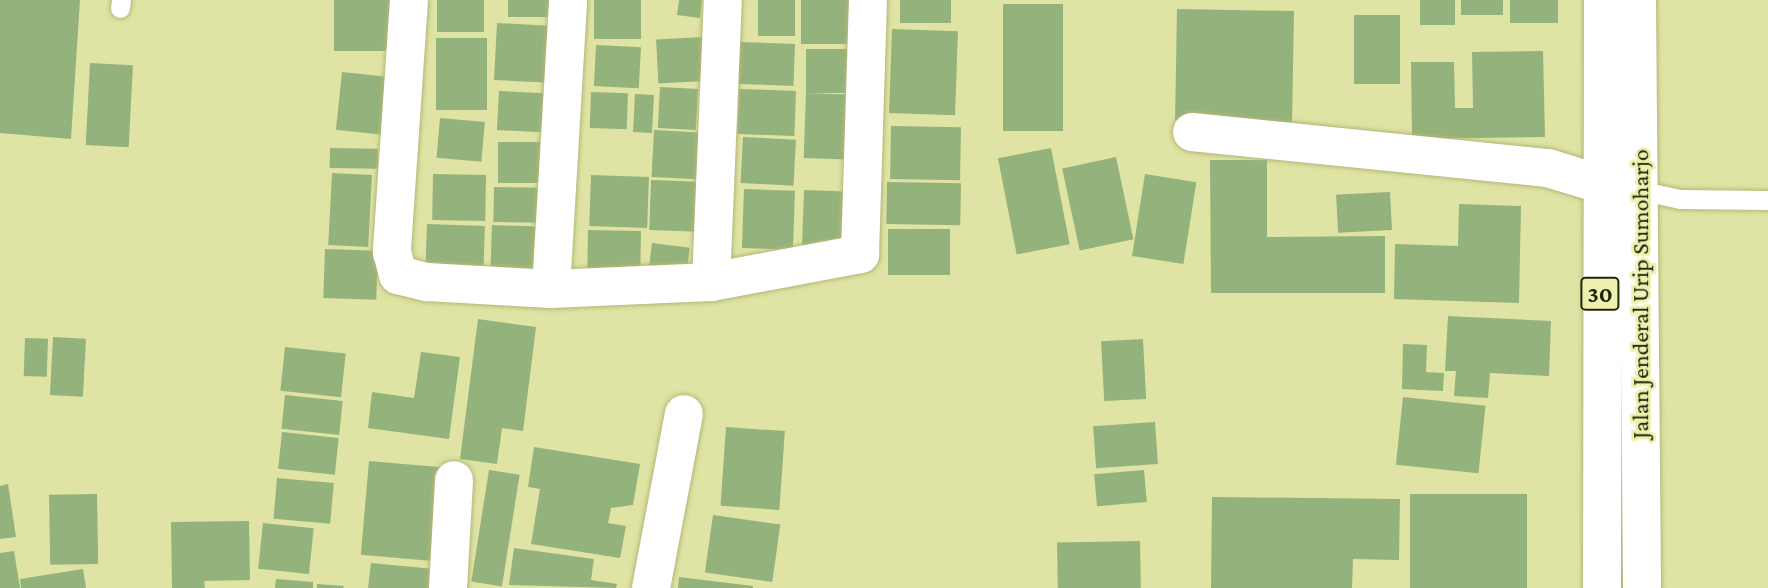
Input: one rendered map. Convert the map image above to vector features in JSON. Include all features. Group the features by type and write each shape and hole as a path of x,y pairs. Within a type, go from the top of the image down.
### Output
{"main road":[{"path":"409,0 392,252 398,275 427,282 551,289 711,282 860,254 868,0"},
{"path":"551,289 568,0"},
{"path":"711,282 723,0"},
{"name":"Jalan Jenderal Urip Sumoharjo","path":"1602,588 1600,184 1603,0"},
{"name":"Jalan Jenderal Urip Sumoharjo","path":"1637,0 1642,588"},
{"path":"1192,132 1548,168 1600,184"},
{"path":"650,588 684,414"},
{"path":"448,588 454,480"}],"lane":[{"path":"1600,184 1680,200 1768,200"}],"building":[{"path":"0,0 80,0 71,139 0,133"},
{"path":"334,0 401,0 401,51 334,51"},
{"path":"437,0 484,0 484,32 437,32"},
{"path":"508,0 549,0 549,17 508,17"},
{"path":"594,0 641,0 641,39 594,39"},
{"path":"679,0 702,0 700,18 677,15"},
{"path":"758,0 795,0 795,36 758,36"},
{"path":"801,0 861,0 861,44 801,44"},
{"path":"900,0 951,0 951,23 900,23"},
{"path":"1420,0 1455,0 1455,25 1420,25"},
{"path":"1461,0 1503,0 1503,15 1461,15"},
{"path":"1510,0 1558,0 1558,23 1510,23"},
{"path":"1003,4 1063,4 1063,131 1003,131"},
{"path":"1177,9 1294,11 1292,122 1175,120"},
{"path":"1354,15 1400,15 1400,84 1354,84"},
{"path":"497,23 548,26 545,83 494,80"},
{"path":"892,29 958,31 955,115 889,113"},
{"path":"704,37 706,81 658,83 656,40"},
{"path":"436,38 487,38 487,110 436,110"},
{"path":"740,42 795,44 794,86 739,84"},
{"path":"596,45 641,47 639,88 594,86"},
{"path":"806,49 854,49 854,93 806,93"},
{"path":"1543,51 1545,137 1412,139 1411,62 1454,62 1455,108 1473,108 1472,52"},
{"path":"90,63 133,65 129,147 86,145"},
{"path":"342,72 387,77 381,134 336,130"},
{"path":"660,87 698,89 696,130 658,128"},
{"path":"739,89 796,91 794,136 737,134"},
{"path":"499,91 544,93 542,132 497,130"},
{"path":"591,92 628,93 627,129 590,128"},
{"path":"806,93 857,95 855,160 804,158"},
{"path":"635,94 654,95 652,133 633,132"},
{"path":"440,118 485,122 481,162 437,158"},
{"path":"891,126 961,127 960,180 890,179"},
{"path":"654,130 709,133 706,180 652,177"},
{"path":"743,137 796,140 794,186 741,183"},
{"path":"498,142 544,142 544,183 498,183"},
{"path":"330,148 378,149 378,169 330,168"},
{"path":"1051,148 1070,244 1017,255 998,158"},
{"path":"1116,157 1133,239 1080,251 1062,168"},
{"path":"1210,160 1267,160 1267,237 1385,236 1385,293 1211,293"},
{"path":"332,173 372,175 368,247 328,245"},
{"path":"433,174 486,175 485,221 432,220"},
{"path":"1145,174 1196,182 1183,264 1132,256"},
{"path":"591,175 649,177 647,228 589,226"},
{"path":"651,180 707,182 705,232 649,230"},
{"path":"887,182 961,183 960,225 886,224"},
{"path":"494,187 544,188 543,223 493,222"},
{"path":"744,189 795,191 793,250 742,248"},
{"path":"804,190 852,192 850,252 802,250"},
{"path":"1390,192 1392,230 1338,233 1336,195"},
{"path":"1459,204 1521,206 1519,303 1394,299 1395,244 1458,246"},
{"path":"427,224 485,226 483,274 425,272"},
{"path":"492,225 543,227 541,272 490,270"},
{"path":"888,229 950,229 950,275 888,275"},
{"path":"588,230 641,231 640,275 587,274"},
{"path":"652,243 690,248 686,276 648,272"},
{"path":"325,249 378,251 376,300 323,298"},
{"path":"1448,316 1551,321 1549,376 1490,373 1488,398 1454,396 1456,371 1445,371"},
{"path":"478,319 536,327 523,431 502,428 497,464 460,459"},
{"path":"53,337 86,339 83,397 50,395"},
{"path":"25,338 48,339 47,377 24,376"},
{"path":"1143,339 1146,399 1104,401 1101,341"},
{"path":"1403,344 1427,345 1426,372 1444,373 1443,391 1402,389"},
{"path":"285,347 346,353 341,397 280,391"},
{"path":"421,352 460,357 449,439 368,428 372,392 414,398"},
{"path":"285,395 343,401 339,435 281,429"},
{"path":"1403,397 1486,406 1478,473 1396,465"},
{"path":"1155,422 1158,464 1096,468 1093,426"},
{"path":"726,427 785,431 779,510 720,506"},
{"path":"282,432 339,438 335,475 278,469"},
{"path":"534,447 640,464 633,505 611,508 608,523 626,526 620,558 531,544 540,489 528,487"},
{"path":"369,461 444,468 436,561 361,555"},
{"path":"489,470 520,475 502,586 471,582"},
{"path":"1144,470 1147,502 1097,506 1094,474"},
{"path":"277,478 334,483 330,524 273,519"},
{"path":"8,484 16,537 0,539 0,486"},
{"path":"97,494 98,564 50,565 49,495"},
{"path":"1410,494 1527,494 1527,588 1410,588"},
{"path":"1212,497 1400,499 1399,560 1353,559 1352,588 1211,588"},
{"path":"713,515 780,524 772,582 705,572"},
{"path":"249,521 250,580 204,581 205,588 172,588 171,522"},
{"path":"263,523 314,528 309,574 258,569"},
{"path":"1140,541 1141,588 1058,588 1057,542"},
{"path":"514,548 594,559 591,580 617,584 616,588 509,585"},
{"path":"14,551 20,588 0,588 0,553"},
{"path":"371,563 445,570 444,588 368,588"},
{"path":"83,569 86,588 21,588 20,579"},
{"path":"679,577 753,586 753,588 678,588"},
{"path":"276,579 313,582 313,588 275,588"},
{"path":"317,584 344,586 317,588"}]}
